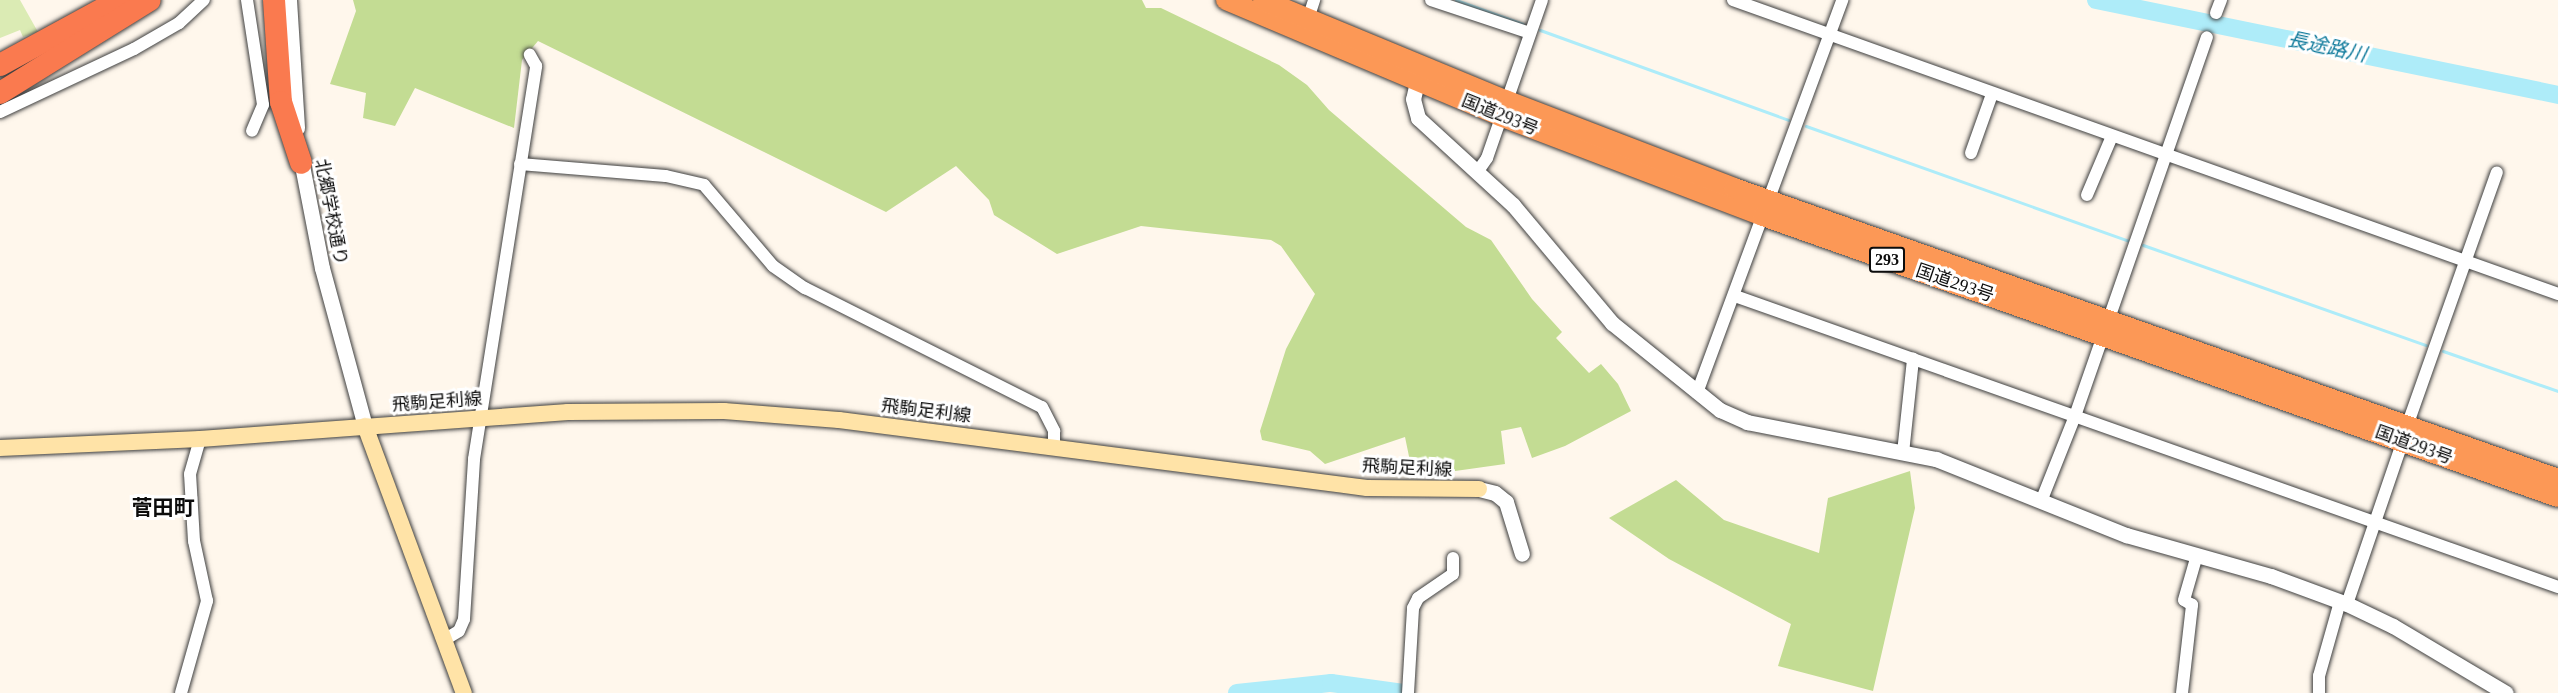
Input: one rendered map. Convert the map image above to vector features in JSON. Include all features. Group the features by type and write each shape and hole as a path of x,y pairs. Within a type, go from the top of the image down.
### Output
{"highway":[{"path":"0,65 49,41 119,0"},
{"path":"0,93 43,63 150,0"},
{"path":"274,0 281,102 301,163"},
{"name":"国道293号","path":"1226,0 1417,82 1503,108 1766,208 2405,433 2558,479"},
{"name":"国道293号","path":"1263,0 1311,9 1503,108"},
{"path":"0,52 49,41"},
{"path":"0,75 43,63"},
{"name":"国道293号","path":"2405,433 2558,497"}],"main road":[{"name":"飛駒足利線","path":"0,448 201,439 568,412 724,411 839,420 1367,488 1479,489"},
{"path":"365,426 464,693"}],"street":[{"path":"0,112 134,49 179,23 204,0"},
{"path":"247,0 263,105 252,131"},
{"name":"北郷学校通り","path":"289,0 301,163 322,268 365,426"},
{"path":"1431,0 1530,33"},
{"path":"1478,171 1487,158 1542,0"},
{"path":"1732,0 2558,294"},
{"path":"1697,393 1735,296 1842,0"},
{"path":"2216,13 2221,0"},
{"path":"2042,499 2074,416 2207,36"},
{"path":"444,640 459,631 464,619 480,418 536,66 530,55"},
{"path":"1417,82 1413,99 1418,118 1513,205 1612,323 1697,393 1747,422 1957,466 2126,535 2271,576 2343,603 2393,626 2506,693"},
{"path":"1971,153 1992,94"},
{"path":"2087,195 2112,136"},
{"path":"520,164 549,169 666,176 704,185 773,266 805,288 1042,407 1054,431 1054,446"},
{"path":"2319,693 2319,676 2343,603 2374,522 2497,172"},
{"path":"1735,296 2558,587"},
{"path":"1903,453 1912,359"},
{"path":"181,693 207,601 194,541 190,474 201,439"},
{"path":"1479,489 1495,493 1506,502 1522,554"},
{"path":"2182,693 2192,605 2184,600 2197,555"},
{"path":"1407,689 1413,608 1418,598 1453,574 1453,558"}],"green space":[{"path":"0,0 20,0 38,32 23,37 20,30 0,38"},
{"path":"353,0 1142,0 1146,8 1161,8 1279,65 1307,85 1329,110 1466,227 1491,240 1532,299 1562,332 1556,338 1589,373 1601,364 1618,384 1631,411 1565,446 1532,458 1521,427 1501,431 1505,464 1448,472 1412,471 1405,437 1325,464 1310,451 1262,440 1260,431 1286,349 1315,294 1281,246 1271,240 1141,226 1057,254 994,215 989,200 956,166 886,212 538,41 522,60 514,128 415,88 395,126 363,118 366,93 330,84 356,11"},
{"path":"1910,471 1915,508 1873,691 1778,666 1791,624 1669,559 1609,518 1676,480 1724,520 1819,553 1828,498"}],"waterway":[{"path":"1456,0 1523,24"},
{"name":"長途路川","path":"2096,0 2558,95"},
{"path":"1540,30 1788,120"},
{"path":"1806,126 2127,240"},
{"path":"2143,245 2426,345"},
{"path":"2443,351 2558,391"},
{"path":"1237,693 1331,683 1405,693"}],"district":[{"name":"菅田町","path":"163,508"}]}
